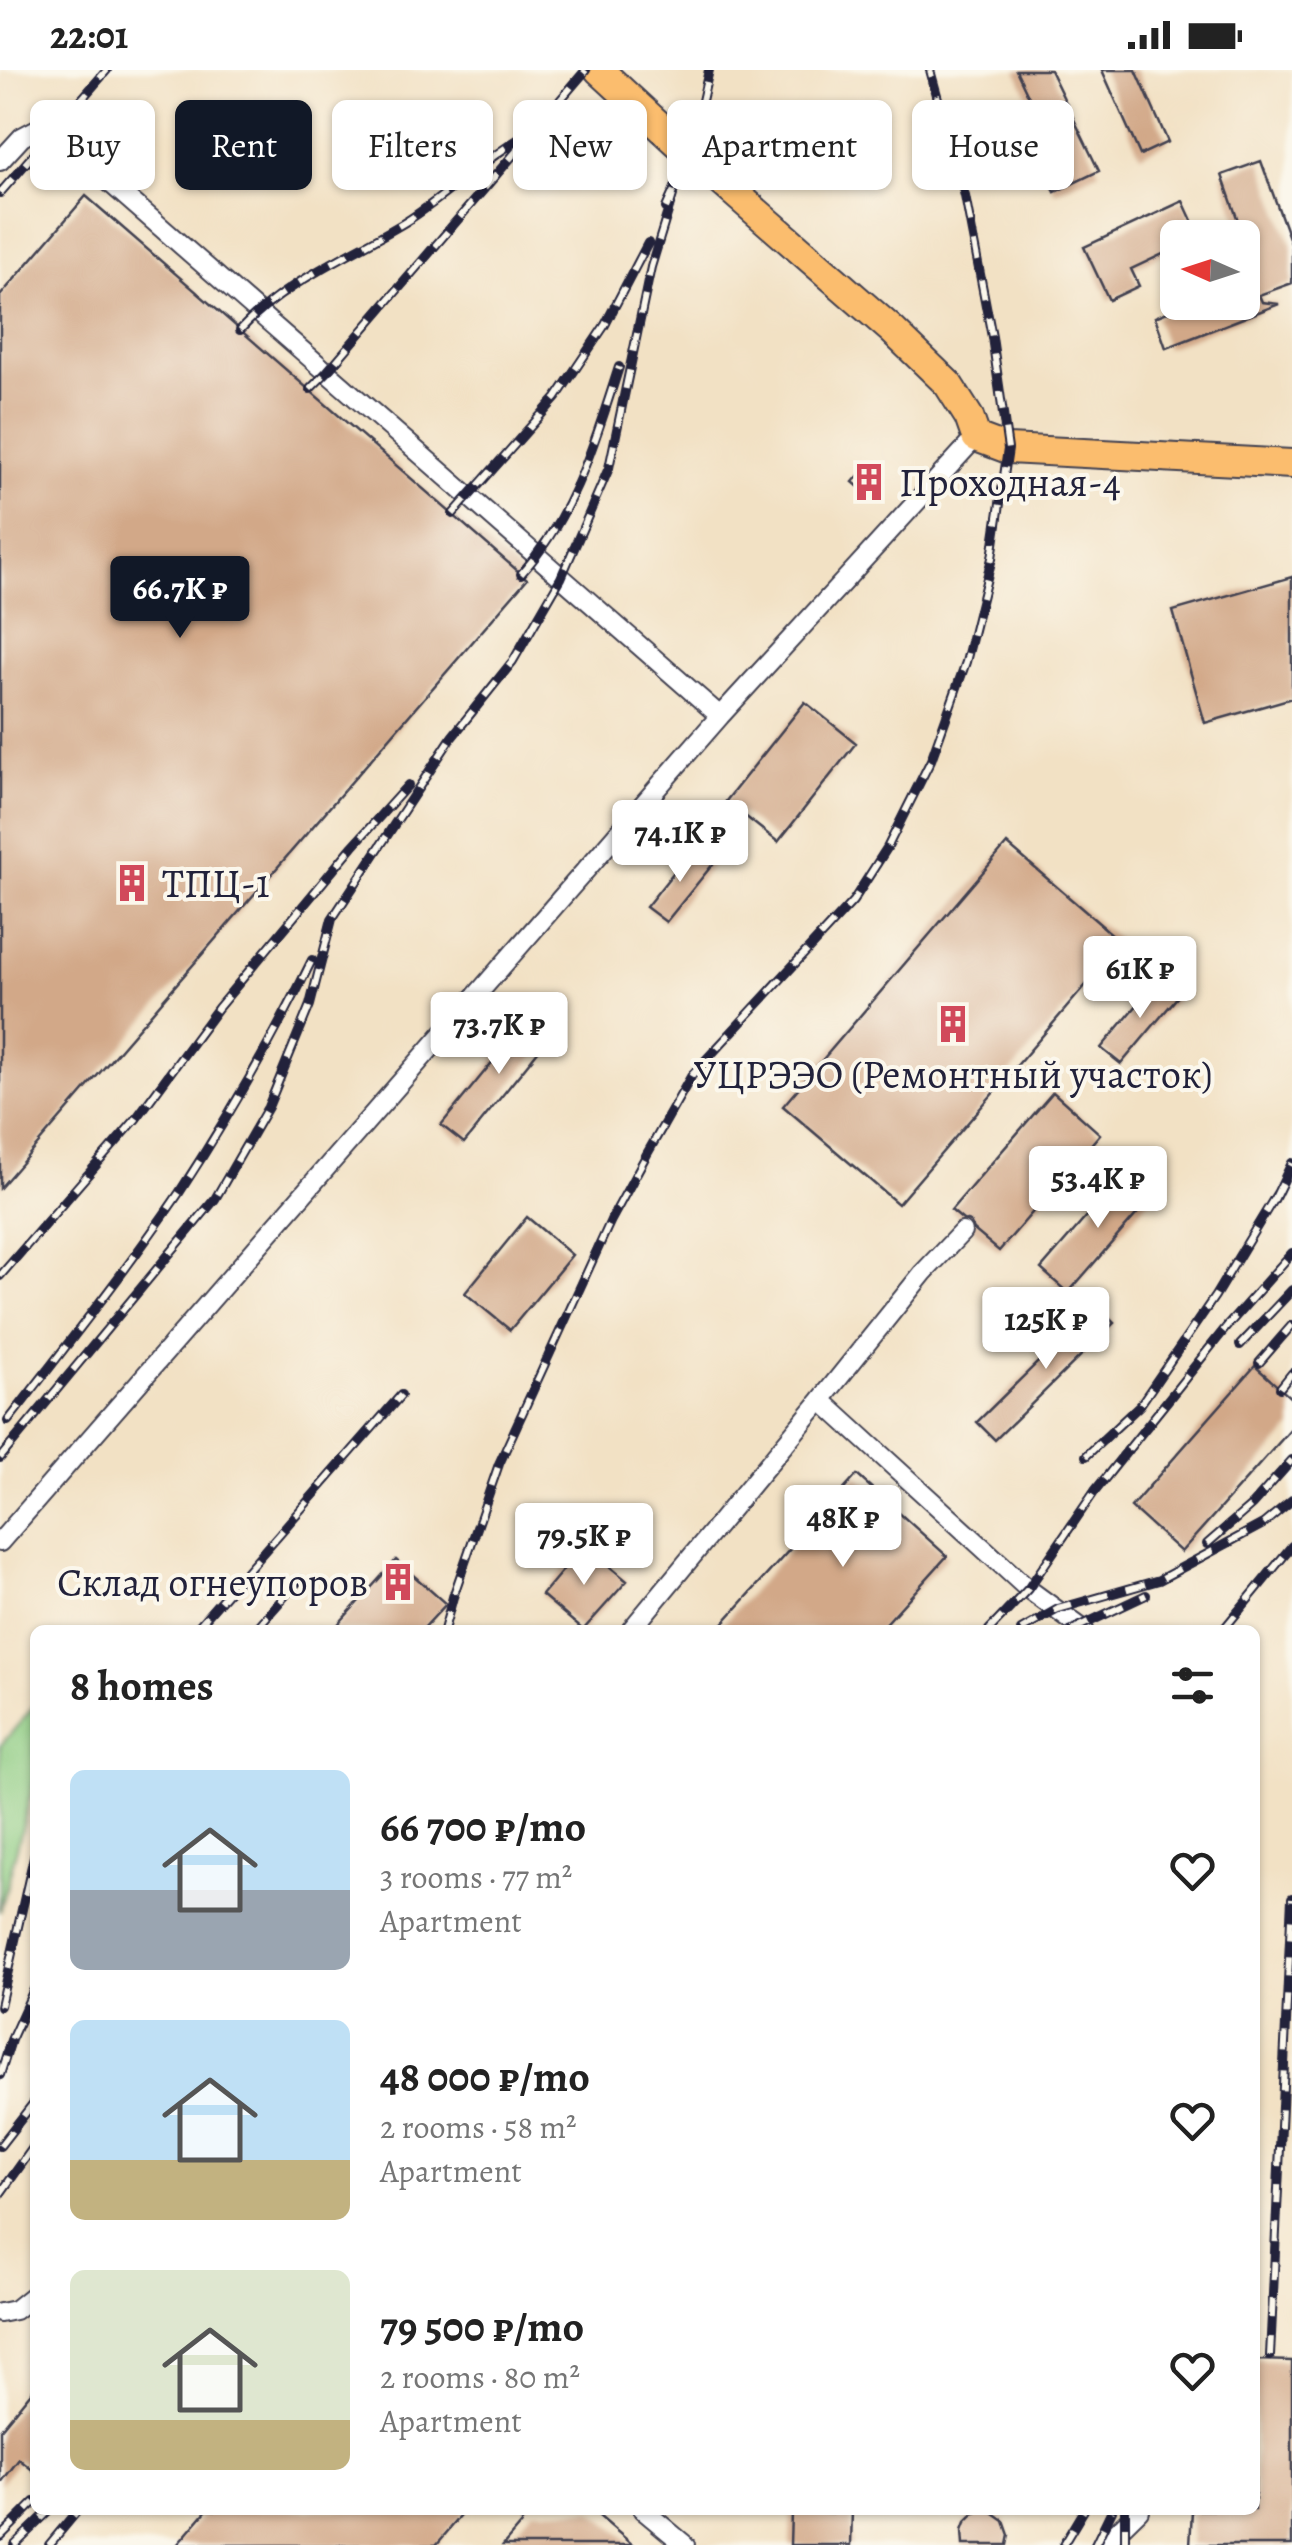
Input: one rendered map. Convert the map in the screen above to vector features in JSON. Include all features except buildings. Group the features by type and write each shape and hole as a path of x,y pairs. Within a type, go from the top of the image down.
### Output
{"main road":[{"path":"599,70 934,370 969,417 976,437 1008,449 1292,464"}],"street":[{"path":"0,161 22,137 39,128 52,132 720,716"},
{"path":"0,1542 720,716 976,437"},
{"path":"634,1625 923,1273 962,1232"},
{"path":"820,1400 1028,1589 1077,1625"},
{"path":"0,2313 15,2310 30,2298"},
{"path":"648,2515 685,2545"},
{"path":"1103,2545 1134,2515"}],"green space":[{"path":"30,1711 30,1798 0,1912 0,1746"}],"railway":[{"path":"0,193 107,70"},
{"path":"310,389 586,70"},
{"path":"666,208 690,154 709,70"},
{"path":"445,1625 499,1464 611,1220 692,1075 853,901 887,848 931,760 966,662 992,558 1008,449 965,196 930,70"},
{"path":"240,330 278,297 407,221 513,143"},
{"path":"0,1458 215,1199 268,1107 310,1005 332,919 452,737 513,661 561,578 609,468 651,267 673,195"},
{"path":"453,514 556,398 605,325 648,243"},
{"path":"521,574 569,502 619,367"},
{"path":"0,1276 136,1119 218,1008 408,785"},
{"path":"8,1421 179,1193 249,1078 312,960"},
{"path":"1274,1200 1292,1163"},
{"path":"1086,1456 1140,1405 1215,1296 1279,1190"},
{"path":"994,1625 1028,1589 1095,1491 1228,1325 1292,1253"},
{"path":"1240,1345 1292,1290"},
{"path":"1259,1363 1292,1325"},
{"path":"1280,1388 1292,1373"},
{"path":"199,1625 401,1395"},
{"path":"1207,1544 1252,1505 1292,1460"},
{"path":"1030,1625 1058,1609 1159,1580 1263,1524 1292,1500"},
{"path":"1227,1625 1292,1546"},
{"path":"259,1625 300,1579"},
{"path":"1083,1625 1146,1595"},
{"path":"0,2006 30,1874"},
{"path":"1270,2356 1292,1898"},
{"path":"0,2075 30,1998"},
{"path":"0,2146 30,2107"},
{"path":"0,2194 30,2152"},
{"path":"0,2537 30,2507"},
{"path":"14,2545 45,2515"},
{"path":"49,2545 74,2515"},
{"path":"1063,2545 1081,2515"},
{"path":"1095,2545 1110,2515"},
{"path":"1125,2515 1125,2545"}],"place":[{"name":"Проходная-4","path":"869,482"},
{"name":"ТПЦ-1","path":"132,883"},
{"name":"УЦРЭЭО (Ремонтный участок)","path":"953,1024"},
{"name":"Склад огнеупоров","path":"398,1582"}]}
